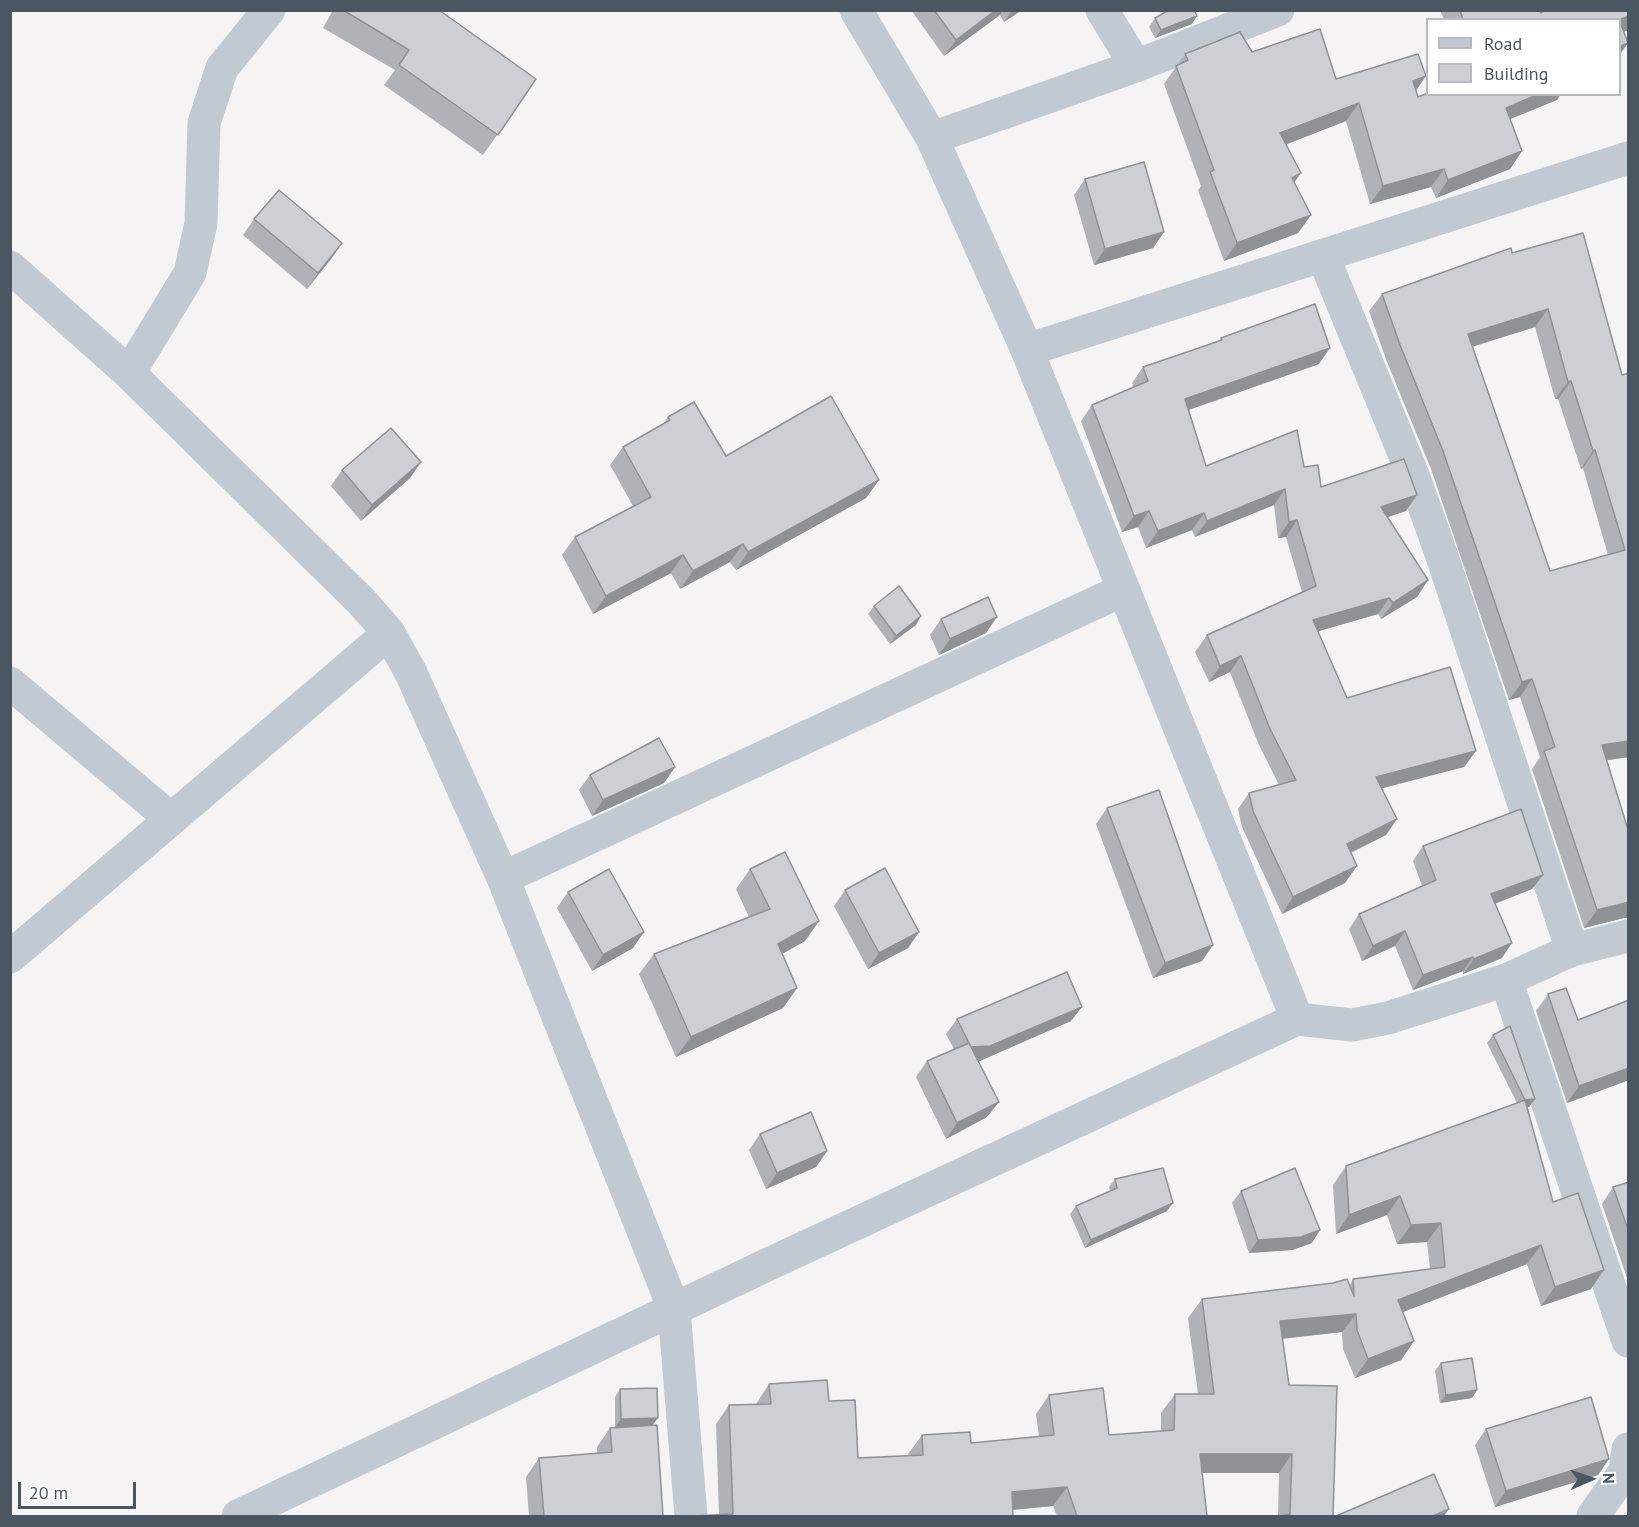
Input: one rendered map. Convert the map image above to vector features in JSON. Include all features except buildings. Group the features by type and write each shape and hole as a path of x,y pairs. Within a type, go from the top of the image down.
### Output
{"street":[{"path":"129,373 190,273 201,223 204,123 222,68 270,10"},
{"path":"856,10 932,138 1027,350 1298,1019"},
{"path":"1102,10 1136,66"},
{"path":"932,138 1136,66 1278,10"},
{"path":"1027,350 1629,158"},
{"path":"1323,256 1413,475 1572,950"},
{"path":"10,267 129,373 362,602 389,633 411,673 503,878 674,1310 691,1516"},
{"path":"503,878 1123,590"},
{"path":"10,957 389,633"},
{"path":"10,683 171,819"},
{"path":"238,1516 1298,1019 1361,1024 1416,1010 1506,980 1572,950 1629,936"},
{"path":"1506,980 1629,1341"},
{"path":"1593,1516 1625,1471 1629,1449"}]}
